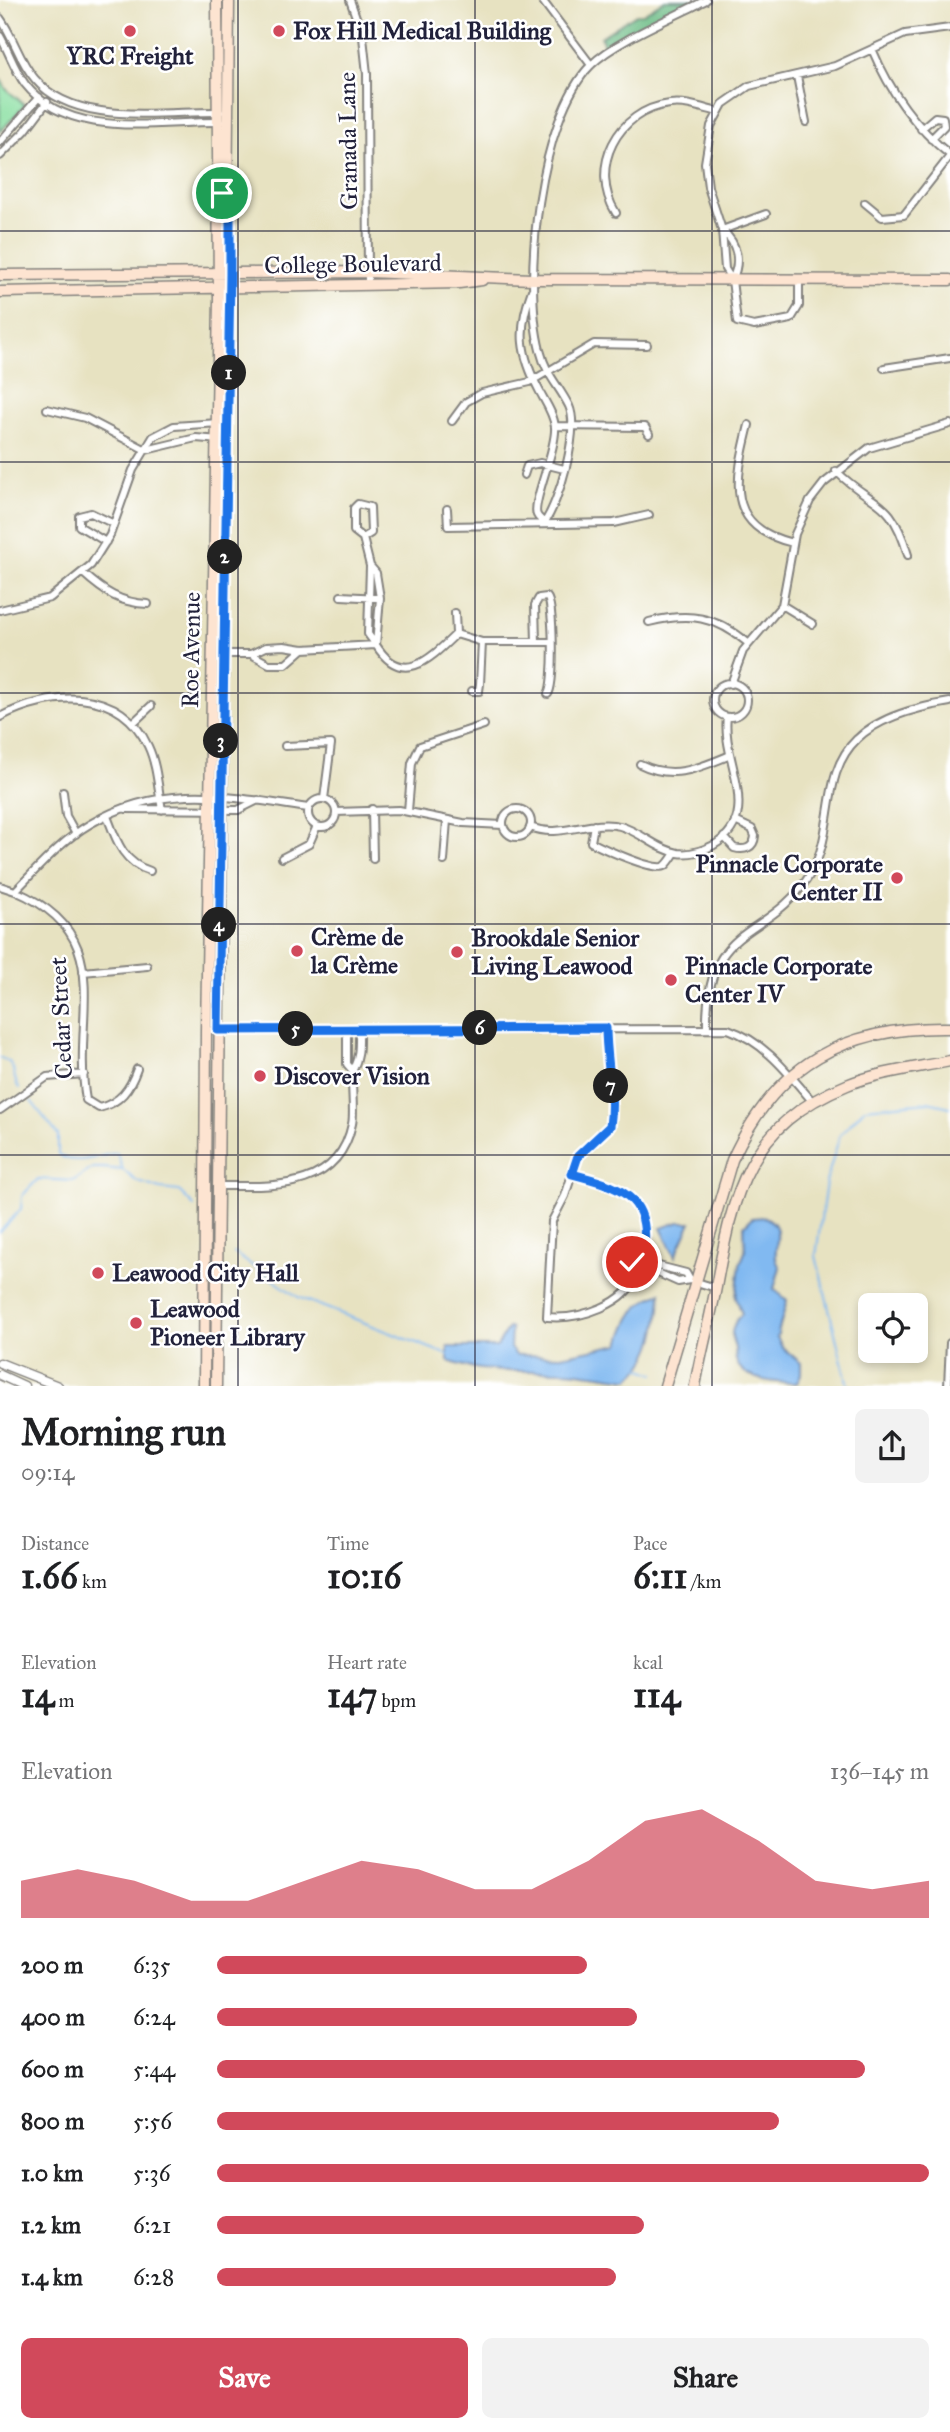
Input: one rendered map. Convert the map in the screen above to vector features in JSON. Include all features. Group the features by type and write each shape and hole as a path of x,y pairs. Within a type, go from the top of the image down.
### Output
{"main road":[{"name":"Roe Avenue","path":"217,0 218,190 225,274"},
{"name":"Roe Avenue","path":"216,1385 218,1030 215,796 224,288 230,210 229,0"},
{"path":"218,172 222,184 230,190"},
{"path":"218,190 230,210"},
{"name":"College Boulevard","path":"0,275 368,272 496,278 532,285 732,280 950,280"},
{"name":"College Boulevard","path":"0,292 458,283 496,278"},
{"name":"Roe Avenue","path":"204,1385 206,1030 215,811"},
{"path":"665,1385 693,1281 738,1148 756,1115 790,1075 819,1055 858,1038 903,1028 950,1028"},
{"path":"695,1385 728,1216 739,1186 782,1124 813,1102 848,1085 950,1061"},
{"path":"205,1164 218,1186"}],"street":[{"name":"Granada Lane","path":"350,0 363,37 367,74 368,284"},
{"path":"542,0 591,65"},
{"path":"544,523 536,515 535,504 550,464 555,426 534,380 521,337 522,317 532,285 545,166 553,134 591,65 617,47 706,0"},
{"path":"0,18 25,65 52,95 86,109 217,117"},
{"path":"799,281 799,306 795,315 783,322 754,326 737,322 732,280 725,269 722,230 708,187 705,163 709,132 718,112 727,100 749,86 835,66 905,34 950,28"},
{"path":"0,36 13,66 38,98 58,111 86,121 141,122 229,117"},
{"path":"865,203 882,217 904,215 950,155 921,129 888,85 872,49"},
{"path":"797,76 806,122"},
{"path":"0,142 45,90"},
{"path":"0,156 25,131 52,95"},
{"path":"616,213 606,194 604,172 610,148 626,125 647,111 668,104 692,105 718,112"},
{"path":"141,111 141,122"},
{"path":"921,129 935,117 943,118 944,126 931,139"},
{"path":"722,230 766,214"},
{"path":"722,230 734,245 737,269 732,280"},
{"path":"532,285 537,339 547,373 570,408 572,426 564,469 551,513 544,523"},
{"path":"452,421 466,402 482,393 534,380 594,344 647,345"},
{"path":"884,368 950,358"},
{"path":"47,409 85,418 146,450 196,438 222,440"},
{"path":"0,610 50,598 83,573 106,542 133,470 153,437 164,430 184,424 223,423"},
{"path":"732,684 738,659 748,643 782,605 793,543 810,501 836,471 869,448 950,424"},
{"path":"749,425 737,483 743,510 765,533 793,543"},
{"path":"555,426 645,427 649,434"},
{"path":"524,475 530,464 550,464 564,469"},
{"path":"836,471 883,505 897,523 908,555"},
{"path":"363,538 371,533 370,507 358,504 354,508 354,531 363,538 370,566 367,596 368,634 390,662 414,666 429,660 456,634 455,613"},
{"path":"447,509 448,526 614,523 649,515"},
{"path":"106,542 79,526 79,516 91,513 114,524"},
{"path":"370,566 376,573 380,598 376,645"},
{"path":"83,573 110,596 121,601 148,604"},
{"path":"341,596 380,598"},
{"path":"536,642 535,605 543,596 552,604 550,642 553,687 548,694"},
{"path":"782,605 813,624"},
{"path":"649,622 682,615 705,617 729,628 748,643"},
{"path":"456,634 482,642 550,642"},
{"path":"472,691 479,691 482,642"},
{"path":"217,654 251,654 266,647 303,649 376,645"},
{"path":"251,654 269,664 286,664 303,649"},
{"path":"732,684 743,690 747,700 743,711 727,717 715,708 713,698 718,688 732,684"},
{"path":"0,716 39,701 82,698 113,708 133,723 149,748 162,810"},
{"path":"707,1028 710,979 725,950 798,892 812,871 824,838 831,786 840,759 856,739 873,725 950,702"},
{"path":"133,723 151,706"},
{"path":"530,827 558,831 594,825 623,827 675,853 699,851 724,837 735,821 739,794 728,756 727,717"},
{"path":"408,811 412,763 420,746 484,725"},
{"path":"285,746 331,744 324,799"},
{"path":"640,764 672,774 693,771 728,756"},
{"path":"63,792 66,816 76,834"},
{"path":"15,891 76,834 124,809 160,799 215,796 309,808"},
{"path":"324,799 332,803 336,812 330,824 317,825 309,817 309,808 314,801 324,799"},
{"path":"124,809 238,810 258,800"},
{"path":"372,809 373,859"},
{"path":"336,812 372,809 408,811 447,820 503,825"},
{"path":"517,809 529,816 530,827 523,835 514,837 503,825 508,812 517,809"},
{"path":"107,816 116,840 127,858 150,871"},
{"path":"444,861 447,820"},
{"path":"724,837 734,848 748,849 752,846 755,836 752,828 735,821"},
{"path":"282,858 309,844 317,825"},
{"path":"594,825 591,842 632,859 660,867 666,866 675,853"},
{"name":"Cedar Street","path":"0,886 43,904 67,927 77,945 83,972 86,1100 99,1108 112,1105 126,1091 137,1069"},
{"path":"83,972 147,965"},
{"path":"606,1028 606,1053 611,1078 610,1126 578,1156 552,1221 547,1317 572,1319 627,1294 638,1272 650,1266 686,1273 693,1281 716,1288"},
{"path":"206,1030 728,1028 752,1038 813,1102"},
{"path":"347,1029 347,1065 353,1070"},
{"path":"218,1186 301,1182 330,1164 340,1153 352,1124 353,1070 359,1060 359,1029"},
{"path":"0,1111 47,1077 84,1074"},
{"path":"572,1174 619,1188 631,1196 645,1226 643,1253 650,1266"},
{"path":"638,1272 632,1262 634,1256 643,1253"},
{"path":"948,1385 950,1343"},
{"path":"0,1363 58,1385"},
{"path":"0,1375 24,1385"}],"green space":[{"path":"665,0 693,0 640,25 610,46 604,46 601,37 636,14 643,14"},
{"path":"0,78 6,89 25,105 0,132"}],"water":[{"path":"765,1217 772,1222 777,1234 776,1254 780,1267 774,1289 787,1300 777,1337 782,1347 801,1363 801,1374 797,1383 772,1382 754,1377 746,1373 736,1360 732,1332 742,1314 736,1297 740,1264 745,1252 744,1226 752,1218"},
{"path":"679,1222 691,1222 675,1257 661,1228"},
{"path":"661,1293 657,1328 650,1351 638,1371 629,1379 569,1371 490,1370 448,1361 448,1347 497,1347 508,1328 511,1328 510,1348 516,1355 561,1356 620,1344 634,1312 645,1301"}],"waterway":[{"path":"0,1058 12,1066 19,1088"},
{"path":"31,1101 58,1135 58,1154 64,1158 79,1160 117,1153 123,1170"},
{"path":"848,1386 816,1256 826,1182 840,1135 865,1108 928,1102 950,1107"},
{"path":"0,1232 21,1209 22,1196 38,1179 73,1181 93,1168 123,1170 136,1181 160,1189 179,1191 194,1206"},
{"path":"234,1253 298,1297 448,1355"},
{"path":"640,1368 655,1374"}],"place":[{"name":"YRC Freight","path":"130,31"},
{"name":"Fox Hill Medical Building","path":"279,31"},
{"name":"Pinnacle Corporate Center II","path":"897,878"},
{"name":"Crème de la Crème","path":"297,951"},
{"name":"Brookdale Senior Living Leawood","path":"457,952"},
{"name":"Pinnacle Corporate Center IV","path":"671,980"},
{"name":"Discover Vision","path":"260,1076"},
{"name":"Leawood City Hall","path":"98,1273"},
{"name":"Leawood Pioneer Library","path":"136,1323"}],"route":[{"path":"222,193 224,204 230,210 230,274 218,1030 606,1028 606,1053 611,1078 610,1126 578,1156 572,1174 619,1188 631,1196 645,1226 643,1253 634,1256 632,1262"}]}
